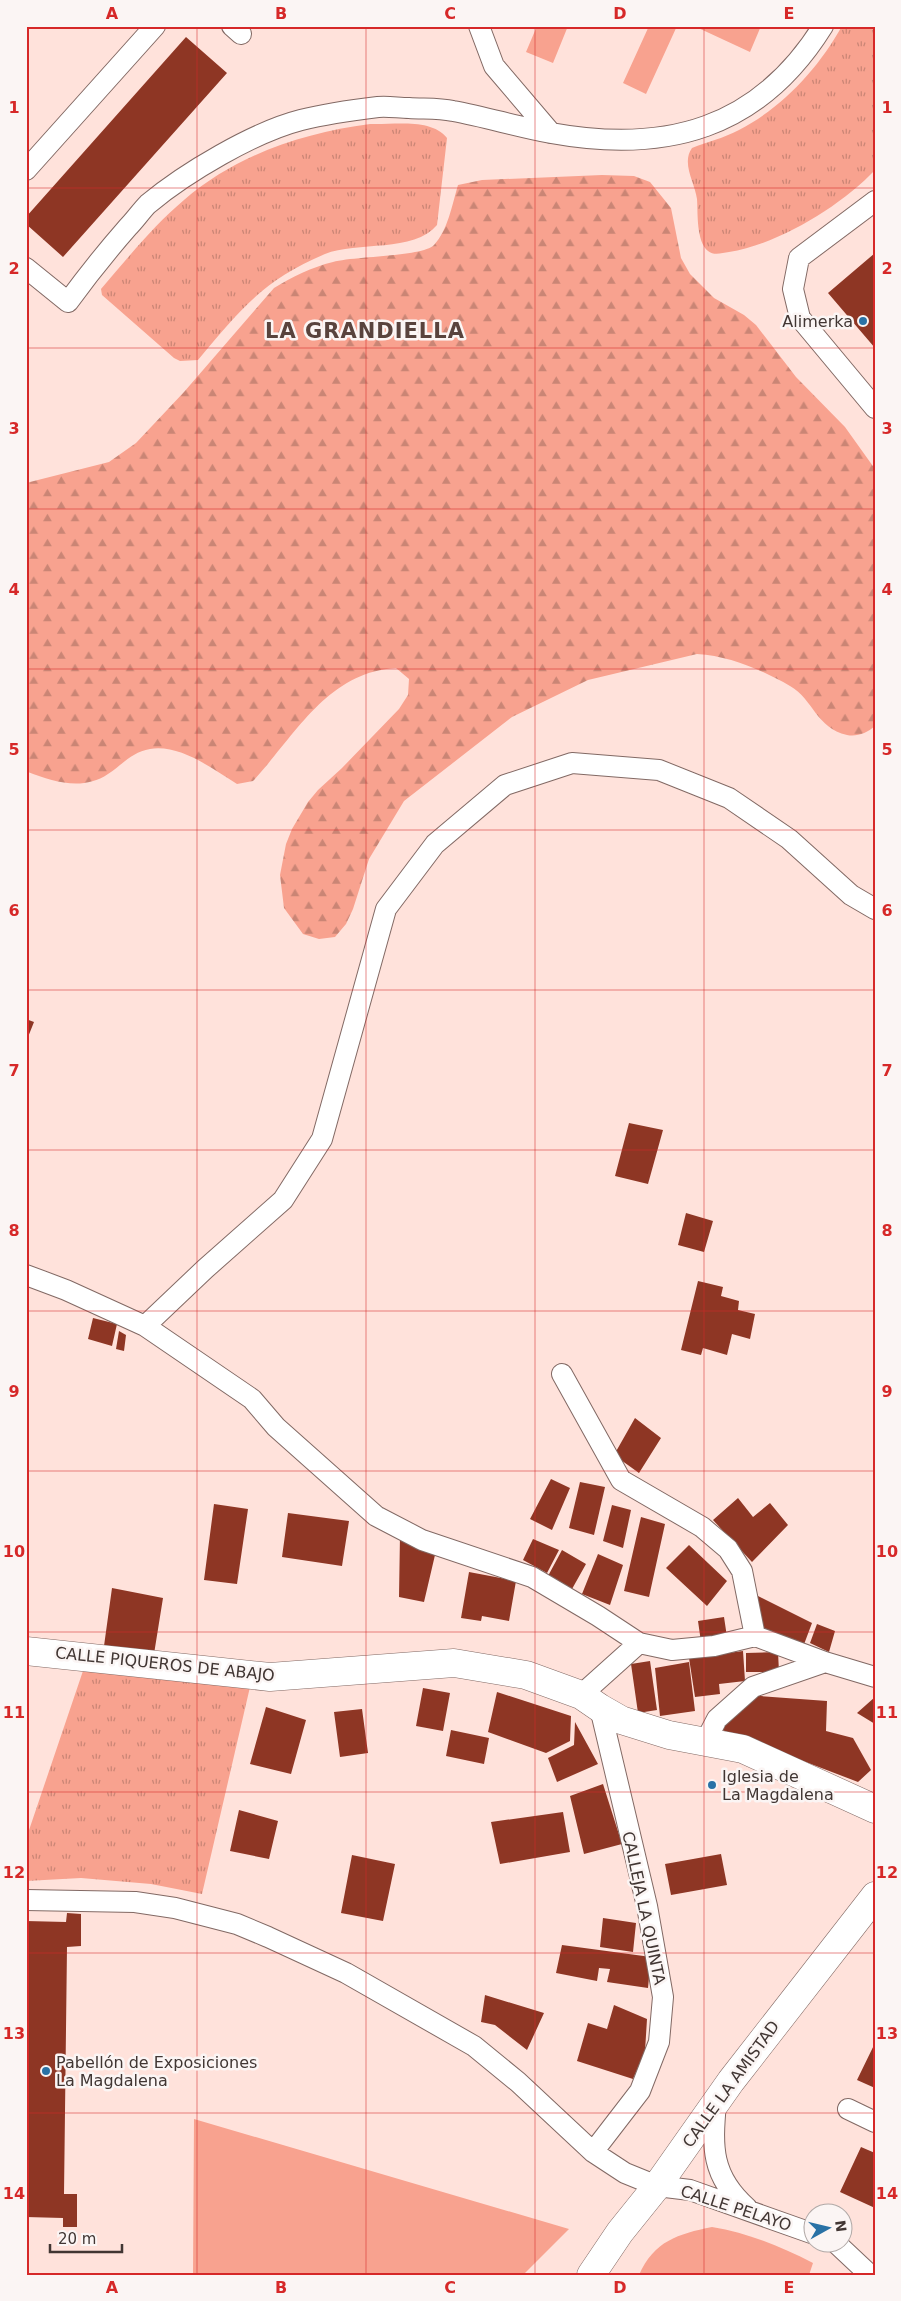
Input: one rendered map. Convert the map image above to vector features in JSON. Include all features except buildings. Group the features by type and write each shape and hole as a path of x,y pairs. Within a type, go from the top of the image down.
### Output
{"street":[{"path":"26,170 155,26"},
{"path":"479,26 494,66 551,133"},
{"path":"26,268 68,302 98,260 148,205 214,159 250,140 300,120 380,107 450,110 551,133 608,141 638,141 672,136 717,121 745,109 779,82 806,54 823,26"},
{"path":"875,201 799,258 793,289 800,318 875,408"},
{"path":"145,1326 205,1269 283,1200 322,1139 386,909 435,844 505,785 572,763 659,770 729,798 789,839 851,895 875,909"},
{"path":"26,1275 66,1290 145,1326 252,1399 276,1427 376,1516 422,1540 532,1577 598,1616 638,1643 672,1650 714,1646 755,1636 825,1662 875,1677"},
{"path":"562,1374 621,1480 702,1527 728,1549 742,1571 755,1636"},
{"path":"590,1702 638,1643"},
{"name":"CALLE PIQUEROS DE ABAJO","path":"26,1651 270,1677 454,1663 526,1675 590,1702 621,1720 669,1734 743,1749 875,1809"},
{"path":"705,1742 717,1719 753,1687 825,1662"},
{"name":"CALLEJA LA QUINTA","path":"590,1702 647,1906 663,1997 659,2042 640,2092 594,2152"},
{"name":"CALLE LA AMISTAD","path":"590,2275 620,2232 657,2186 716,2102 875,1896"},
{"name":"CALLE PELAYO","path":"26,1900 136,1902 159,1905 237,1924 268,1937 346,1973 474,2046 518,2082 594,2152 625,2173 657,2186 690,2190 804,2230"},
{"path":"716,2102 713,2135 716,2165 731,2194 752,2212"},
{"path":"848,2109 875,2122"},
{"path":"848,2254 870,2275"}],"green space":[{"path":"537,26 568,26 553,63 526,52"},
{"path":"649,26 677,26 646,94 623,83"},
{"path":"694,26 761,26 750,52"},
{"path":"842,26 875,26 875,170 845,197 808,222 768,241 748,248 715,254 710,253 701,241 696,193 688,167 689,154 692,148 733,133 755,121 785,98 822,57"},
{"path":"370,124 422,125 440,132 447,138 437,225 427,234 414,240 400,243 338,250 303,264 285,274 254,298 240,311 198,360 180,361 174,358 102,295 101,289 162,221 184,200 225,170 271,148 295,140 320,133"},
{"path":"602,175 634,176 650,182 671,208 681,258 690,274 714,298 744,315 756,325 796,377 845,427 875,469 875,726 858,735 847,735 837,731 828,726 805,699 790,686 745,665 709,655 697,654 588,680 512,717 404,801 369,859 353,909 346,924 335,937 319,939 303,934 284,908 280,875 286,844 292,829 308,802 399,709 408,695 409,679 396,668 372,672 350,681 332,694 314,709 253,781 237,784 196,759 173,750 161,748 138,753 108,774 89,782 58,782 28,772 26,483 109,462 136,443 184,392 274,288 295,276 325,264 343,260 416,252 434,245 446,225 458,185 482,180"},
{"path":"85,1665 250,1687 202,1894 151,1884 81,1878 26,1881 26,1839"},
{"path":"194,2119 569,2229 523,2275 193,2275"},
{"path":"712,2227 751,2237 801,2257 813,2263 809,2275 639,2275 652,2254 668,2241 678,2236"}],"place":[{"name":"Alimerka","path":"863,321"},
{"name":"Iglesia de La Magdalena","path":"712,1785"},
{"name":"Pabellón de Exposiciones La Magdalena","path":"46,2071"}],"district":[{"name":"LA GRANDIELLA","path":"365,331"}]}
